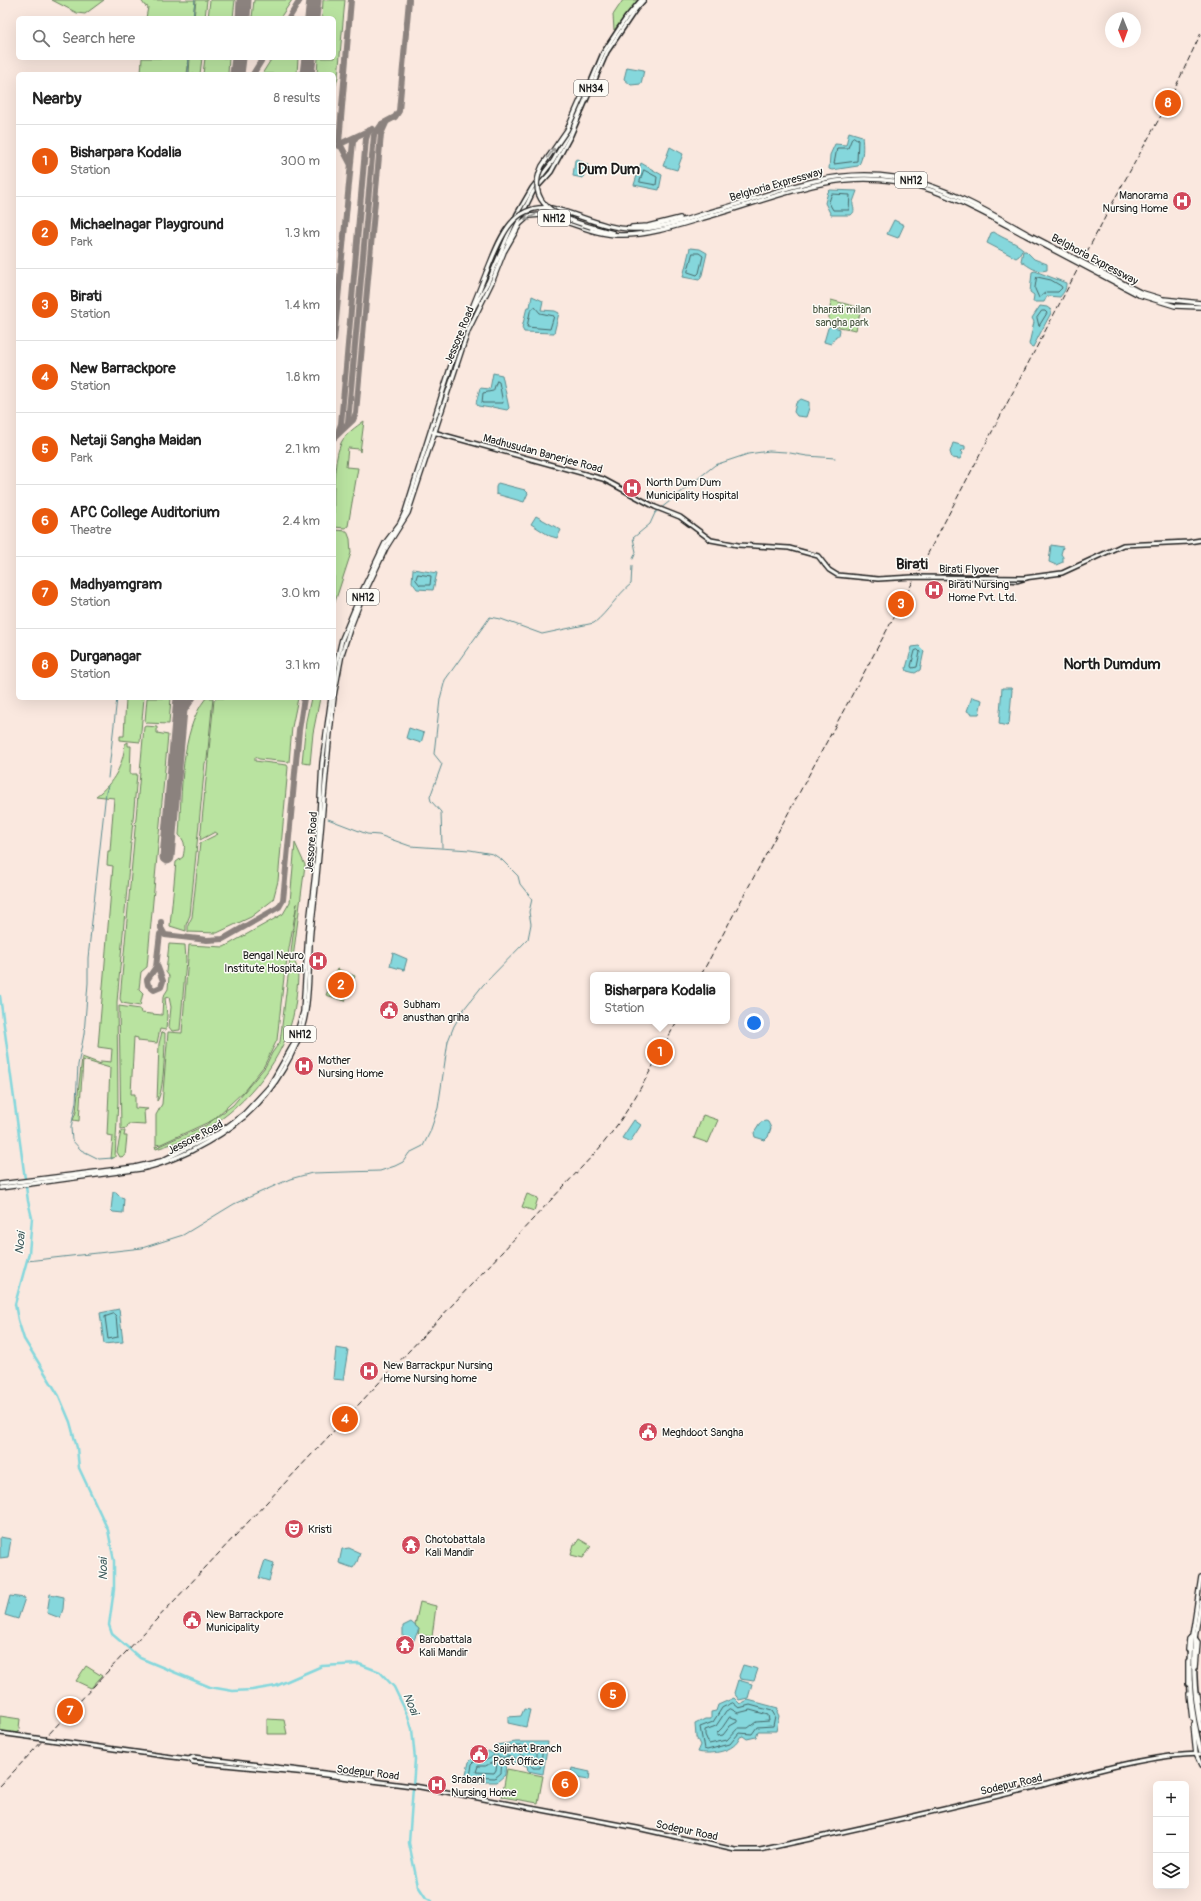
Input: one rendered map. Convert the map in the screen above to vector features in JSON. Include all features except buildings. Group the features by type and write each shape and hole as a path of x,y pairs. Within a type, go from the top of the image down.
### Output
{"highway":[{"path":"588,86 567,130 542,166 538,187 543,202 552,212 591,227 621,236"},
{"name":"Belghoria Expressway","path":"504,252 522,221 532,215 545,216 597,232 621,236 640,235 809,182 839,176 892,176 915,180 952,193 1139,294 1175,306 1201,307"},
{"name":"Belghoria Expressway","path":"470,315 500,239 508,225 517,217 534,209 556,209 619,229 644,229 756,199"},
{"path":"573,212 612,225 633,227 694,216"},
{"name":"Jessore Road","path":"336,686 342,654 352,622 386,548 408,512 432,432 468,331 493,280 504,252"},
{"name":"Belghoria Expressway","path":"1139,294 1163,299 1201,303"},
{"name":"NH12","path":"336,664 342,639 363,589 385,543 400,523 405,512 432,432 458,343 470,315"},
{"name":"NH12","path":"30,1182 143,1166 167,1159 210,1138 230,1126 257,1102 274,1079 293,1045 303,1012 308,932 317,856 322,762 331,700"},
{"name":"Jessore Road","path":"0,1188 15,1184 140,1169 168,1162 224,1133 241,1121 274,1085 297,1043 306,1012 311,935 319,871 326,762 334,700"},
{"name":"NH12","path":"0,1184 15,1184"},
{"path":"1201,1577 1193,1638 1194,1703 1201,1752"},
{"path":"1201,1602 1193,1638 1189,1639 1187,1676 1196,1754 1201,1765"},
{"path":"1193,1638 1198,1642 1196,1677 1201,1718"},
{"path":"1194,1703 1201,1729"}],"main road":[{"path":"470,315 488,282 517,214 532,188 550,165 578,115 588,86 608,44 630,12 641,0"},
{"name":"Jessore Road","path":"504,252 517,222 533,192 550,172 571,135 607,52 636,9 644,0"},
{"name":"Madhusudan Banerjee Road","path":"432,432 604,479 658,508 680,517 707,537 714,540 738,545 785,547 810,553 822,560"},
{"name":"Birati Flyover","path":"822,560 829,570 837,575 878,579 913,576 1026,578 1062,573 1123,545 1189,542 1201,540"},
{"path":"933,576 937,576 1026,578 1017,581 933,578 933,576"},
{"name":"Sodepur Road","path":"0,1733 189,1759 193,1762 375,1781 417,1787 637,1828 736,1850 760,1850 948,1809 1126,1765 1165,1757 1196,1754 1201,1752"}],"green space":[{"path":"52,0 104,0 85,14 77,13"},
{"path":"141,0 195,0 193,16 146,16 148,7 145,6"},
{"path":"196,0 207,0 205,16 194,16"},
{"path":"210,0 235,0 233,16 208,16"},
{"path":"254,0 292,0 281,16 252,16"},
{"path":"323,0 345,0 336,84 336,72 317,72 318,60 336,60 336,16 322,16"},
{"path":"623,0 638,0 614,30 613,15"},
{"path":"142,60 189,60 187,72 141,72"},
{"path":"190,60 202,60 200,72 189,72"},
{"path":"205,60 229,60 228,72 203,72"},
{"path":"271,60 298,60 297,72 263,72"},
{"name":"bharati milan sangha park","path":"831,300 861,308 856,330 828,325"},
{"path":"364,421 360,452 359,449 348,448 346,467 358,468 348,526 345,528 336,527 336,462 341,443 351,431"},
{"path":"336,530 347,531 350,539 351,553 336,599"},
{"path":"126,700 144,700 140,742 120,740 120,736 124,736"},
{"path":"147,700 171,700 169,724 146,723"},
{"path":"205,700 213,700 190,915 186,925 186,931 170,926 176,862 183,857 184,847 184,842 179,835 184,763 191,727 197,711"},
{"path":"214,700 298,700 292,727 289,762 259,759 255,757 255,761 287,765 288,767 278,881 273,900 251,917 217,933 188,932 188,925 192,917 200,843 218,834 215,832 200,840"},
{"path":"311,700 320,700 313,733 310,764 302,763 306,721"},
{"path":"144,727 157,727 157,733 168,735 147,967 141,972 139,989 143,993 140,1006 122,1003 120,999"},
{"path":"128,742 128,746 131,746 130,774 137,774 117,1002 118,1102 115,1157 111,1159 113,1136 107,1135 110,1068 83,1060 79,1121 73,1120 76,1112 82,1057 101,1064 101,1061 111,1062 112,1049 98,1047 113,866 107,865 108,851 110,851 114,798 96,796 113,779 120,766 125,744"},
{"path":"295,843 305,865 293,958 298,973 298,983 293,1017 279,1053 257,1086 229,1113 201,1132 156,1149 155,1146 159,1147 206,1125 212,1120 156,1145 156,1115 162,1104 168,1032 182,1033 189,945 224,947 283,914 290,902","holes":["297,903 280,1042 272,1053 265,1067 233,1105 214,1119 244,1091 264,1066 277,1040 284,977"]},
{"path":"169,944 185,945 186,960 180,1030 172,1031 169,1027 171,1007 169,997 165,998 167,1015 166,1030 160,1029 157,1043 138,1041 138,1038 134,1037 131,1094 135,1094 135,1108 148,1109 144,1111 145,1125 128,1124 127,1128 121,1129 119,1006 140,1009 141,1013 162,1015 163,997 168,989 169,976 166,972"},
{"path":"337,969 355,976 345,1001 326,995"},
{"path":"162,1032 165,1033 164,1069 161,1089 157,1101 159,1044"},
{"path":"703,1115 718,1120 708,1143 694,1138"},
{"path":"121,1131 125,1131 124,1136 127,1136 125,1156 120,1157 117,1152"},
{"path":"527,1194 538,1198 534,1211 522,1207"},
{"path":"579,1539 591,1546 583,1558 571,1555 574,1544 576,1544"},
{"path":"420,1602 436,1606 432,1637 418,1634 419,1629 415,1625"},
{"path":"86,1666 102,1676 91,1688 76,1681"},
{"path":"610,1681 623,1686 615,1708 602,1703"},
{"path":"0,1716 20,1719 18,1737 0,1735"},
{"path":"267,1719 284,1720 287,1734 267,1734"},
{"path":"507,1769 543,1776 538,1803 502,1797"}],"water":[{"path":"627,67 644,70 641,84 631,85 624,79"},
{"path":"849,132 862,136 863,151 860,163 858,166 832,170 829,169 830,155 835,144 846,145"},
{"path":"670,147 683,154 677,170 663,166"},
{"path":"577,159 588,165 583,178 573,176 575,160"},
{"path":"641,163 662,175 659,190 634,185"},
{"path":"830,190 857,191 853,202 854,212 851,215 831,215 825,203"},
{"path":"894,220 904,225 898,238 887,234"},
{"path":"994,232 1023,249 1019,256 1016,258 987,243 991,233"},
{"path":"690,248 700,249 707,253 702,275 699,280 683,277"},
{"path":"1023,251 1026,251 1034,259 1047,264 1047,270 1036,270 1021,261"},
{"path":"1035,271 1066,283 1066,287 1060,297 1047,296 1044,302 1033,302 1034,295 1030,292 1032,272"},
{"path":"532,296 543,301 541,310 555,311 559,313 554,333 524,332 522,328 527,307 530,307"},
{"path":"1040,306 1047,307 1051,310 1051,313 1033,347 1029,344 1034,322 1032,318"},
{"path":"831,326 840,329 839,336 836,336 831,344 824,342 828,328"},
{"path":"493,373 502,375 509,408 507,410 478,406 476,403 480,388 490,389"},
{"path":"801,399 809,402 806,417 797,416 794,412 796,403"},
{"path":"953,443 965,446 965,449 961,451 963,453 960,459 952,458 950,452"},
{"path":"498,483 525,490 528,493 524,502 496,494 496,487"},
{"path":"536,516 561,530 557,538 550,536 531,524"},
{"path":"1051,545 1063,547 1061,554 1063,557 1063,562 1056,565 1049,562"},
{"path":"413,569 437,573 433,590 417,589 412,582"},
{"path":"919,646 924,651 920,670 915,673 907,671 906,668 912,647"},
{"path":"1002,688 1011,688 1012,690 1009,724 1007,726 999,724"},
{"path":"972,697 982,700 979,714 972,714 967,711"},
{"path":"409,728 424,733 421,743 406,738"},
{"path":"393,953 407,959 404,970 390,966"},
{"path":"634,1120 641,1125 630,1142 622,1138"},
{"path":"766,1121 771,1128 768,1137 765,1140 755,1137 754,1133 761,1122"},
{"path":"113,1192 116,1192 124,1198 123,1213 113,1212 111,1210"},
{"path":"119,1309 123,1342 104,1344 100,1313"},
{"path":"336,1348 348,1350 343,1380 333,1379"},
{"path":"0,1537 11,1539 8,1557 0,1558"},
{"path":"349,1548 360,1553 353,1568 339,1563 342,1549"},
{"path":"265,1560 274,1563 269,1581 259,1578"},
{"path":"50,1594 64,1597 63,1609 60,1618 47,1613"},
{"path":"10,1596 25,1598 18,1619 5,1615"},
{"path":"411,1622 419,1629 413,1642 403,1638 403,1626"},
{"path":"743,1665 758,1669 754,1681 740,1679 739,1676"},
{"path":"738,1680 752,1684 748,1698 739,1700 734,1693"},
{"path":"734,1698 740,1704 748,1700 778,1708 777,1712 779,1716 776,1731 758,1731 756,1737 747,1739 743,1736 740,1737 733,1746 715,1753 697,1752 700,1745 696,1737 695,1724 705,1719 711,1719 711,1712 716,1711 718,1705"},
{"path":"524,1709 530,1710 526,1727 508,1723 508,1717 521,1716"},
{"path":"516,1742 548,1742 543,1774 528,1771 527,1766 492,1753 496,1745"},
{"path":"488,1751 506,1760 505,1775 497,1782 468,1782 465,1779 469,1762 475,1756 484,1757"},
{"path":"572,1768 590,1772 589,1780 570,1777"}],"waterway":[{"path":"193,16 195,0"},
{"path":"188,72 189,60"},
{"path":"633,559 636,552 633,538 650,524 655,513 715,465 748,454 769,451 786,452"},
{"path":"790,453 835,458"},
{"path":"442,847 441,812 431,801 430,797 442,764 434,754 440,699 445,680 490,617 501,619 542,634 594,623 631,584 632,566"},
{"path":"108,778 117,700"},
{"path":"108,786 106,792 88,958 88,983 84,1034 78,1065 76,1102 71,1128 72,1140 81,1150 99,1159 113,1158"},
{"path":"27,1261 142,1248 183,1235 234,1204 290,1179 312,1173 380,1171 403,1162 409,1153 423,1146 430,1132 438,1108 448,1041 454,1026 464,1009 483,985 528,939 531,924 529,912 532,899 520,884 518,876 502,860 493,854 470,850 410,846 379,835 367,834 328,819"},
{"name":"Noai","path":"0,996 28,1201 32,1218 29,1253 15,1304 24,1339 59,1396 70,1422 77,1448 79,1468 108,1530 114,1561 114,1589 109,1625 112,1634 140,1658 210,1687 233,1691 252,1690 276,1686 322,1666 359,1664 380,1672 394,1687 408,1716 412,1729 415,1759 409,1843 418,1886 426,1898 432,1901"}],"taxiway":[{"path":"290,16 300,0"},
{"path":"350,163 339,142 351,0"},
{"path":"382,124 395,117 399,111 409,0"},
{"path":"254,72 262,60"},
{"path":"336,436 353,420 356,413 381,134 386,123"},
{"path":"346,426 348,422 374,135 382,124"},
{"path":"338,432 341,424 366,139 368,133 372,129"},
{"path":"339,146 342,143 370,130"},
{"path":"336,319 353,142 356,137"},
{"path":"179,725 184,711 192,700"},
{"path":"161,922 161,928 165,935 207,940 223,939 279,907 283,900 299,730 304,700"},
{"path":"157,965 163,981 161,987 154,990 148,985 147,980 156,967 160,934"}],"runway":[{"path":"243,16 244,0"},
{"path":"312,16 314,0"},
{"path":"237,72 239,60"},
{"path":"307,72 309,60"},
{"path":"167,857 181,700"}],"railway":[{"path":"703,972 915,578 1120,189 1168,103 1201,33"},
{"path":"0,1786 596,1152 630,1106 675,1024"}],"place":[{"name":"Durganagar","path":"1168,103"},
{"name":"Manorama Nursing Home","path":"1182,201"},
{"name":"North Dum Dum Municipality Hospital","path":"632,488"},
{"name":"Birati Nursing Home Pvt. Ltd.","path":"934,590"},
{"name":"Birati","path":"901,604"},
{"name":"Bengal Neuro Institute Hospital","path":"318,961"},
{"name":"Michaelnagar Playground","path":"341,985"},
{"name":"Subham anusthan griha","path":"389,1010"},
{"name":"Bisharpara Kodalia","path":"660,1052"},
{"name":"Mother Nursing Home","path":"304,1066"},
{"name":"New Barrackpur Nursing Home Nursing home","path":"369,1371"},
{"name":"New Barrackpore","path":"345,1419"},
{"name":"Meghdoot Sangha","path":"648,1432"},
{"name":"Kristi","path":"294,1529"},
{"name":"Chotobattala Kali Mandir","path":"411,1545"},
{"name":"New Barrackpore Municipality","path":"192,1620"},
{"name":"Barobattala Kali Mandir","path":"405,1645"},
{"name":"Netaji Sangha Maidan","path":"613,1695"},
{"name":"Madhyamgram","path":"70,1711"},
{"name":"Sajirhat Branch Post Office","path":"479,1754"},
{"name":"APC College Auditorium","path":"565,1784"},
{"name":"Srabani Nursing Home","path":"437,1785"}],"district":[{"name":"Dum Dum","path":"609,169"},
{"name":"Birati","path":"912,564"},
{"name":"North Dumdum","path":"1112,664"}]}
